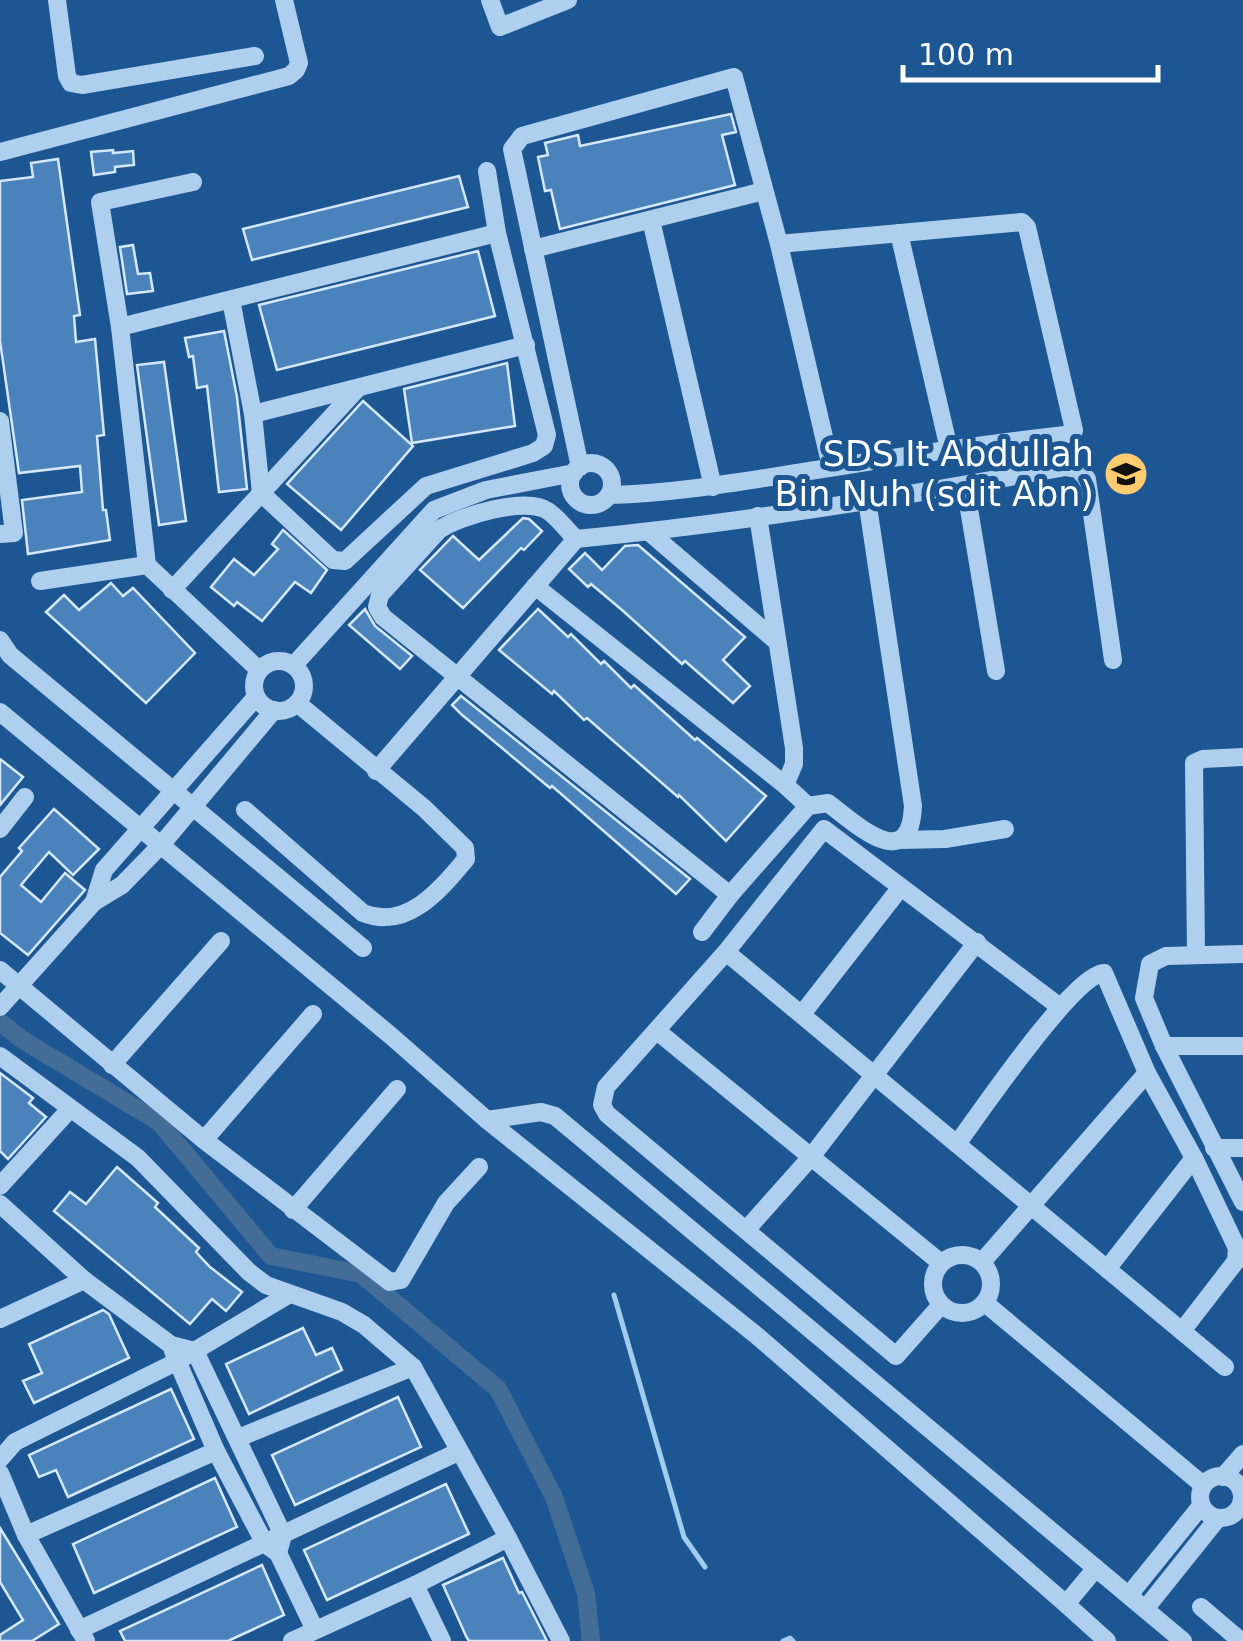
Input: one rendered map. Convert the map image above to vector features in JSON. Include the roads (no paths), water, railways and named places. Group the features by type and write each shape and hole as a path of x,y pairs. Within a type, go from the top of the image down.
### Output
{"street":[{"path":"57,0 67,76 72,83 82,85 255,56"},
{"path":"0,152 289,76 299,63 284,0"},
{"path":"490,0 500,27 568,0"},
{"path":"779,244 1022,222 1074,430 1065,435 949,449 714,487 609,496 596,504 580,502 571,488 577,470 512,149 522,136 734,77 779,244 831,468"},
{"path":"231,300 253,414 261,493 333,560 344,561 426,486 533,453 544,446 547,436 497,233 487,171"},
{"path":"194,182 100,202 120,327 147,566 260,670"},
{"path":"533,250 764,190"},
{"path":"651,220 714,487"},
{"path":"120,327 497,233"},
{"path":"899,234 949,449"},
{"path":"253,414 526,344"},
{"path":"172,590 358,388"},
{"path":"0,422 14,533 0,534"},
{"path":"294,666 434,510 486,490 595,464 609,472 609,496"},
{"path":"376,771 576,540 867,500 1066,466 1078,469 1087,479 1112,660"},
{"path":"965,485 996,670"},
{"path":"867,500 913,806 908,833 899,840"},
{"path":"576,540 546,509 532,506 520,505 451,522 439,530 380,595 378,608 382,618 730,895"},
{"path":"758,516 794,748 794,764 785,785"},
{"path":"649,532 776,641"},
{"path":"40,582 147,566"},
{"path":"534,586 808,806"},
{"path":"0,640 10,655 363,948"},
{"path":"278,661 294,666 304,686 297,703 286,710 262,704 254,686 260,670 278,661"},
{"path":"94,902 104,870 256,697"},
{"path":"245,810 363,913 373,917 416,908 438,892 466,859 467,851 424,808 297,703"},
{"path":"2,1004 94,902 122,885 161,845 274,710"},
{"path":"0,712 390,1034 487,1120 756,1336 1066,1604 1098,1638"},
{"path":"1196,955 1194,763 1203,759 1243,758"},
{"path":"0,829 25,798"},
{"path":"702,932 808,806 828,803 882,841 946,839 1005,829"},
{"path":"941,1305 896,1356 748,1228 607,1114 602,1105 606,1087 726,952 824,830 1060,1006"},
{"path":"802,1014 901,887"},
{"path":"112,1065 222,940"},
{"path":"748,1228 811,1157 977,942"},
{"path":"726,952 1225,1366"},
{"path":"1241,1192 1214,1148 1144,998 1150,964 1166,956 1243,954"},
{"path":"0,970 204,1140 390,1282 401,1280 446,1203 479,1167"},
{"path":"957,1144 1060,1006 1094,974 1104,973 1148,1073 1194,1158 1238,1254 1182,1331"},
{"path":"204,1140 313,1014"},
{"path":"657,1031 940,1263"},
{"path":"1164,1046 1243,1046"},
{"path":"0,1056 138,1158 248,1272 288,1295 342,1312 364,1325 412,1367 561,1641"},
{"path":"982,1262 1148,1073"},
{"path":"293,1210 397,1089"},
{"path":"0,1186 70,1109"},
{"path":"487,1120 541,1112 555,1116 1183,1641"},
{"path":"1214,1148 1243,1148"},
{"path":"1106,1269 1194,1158"},
{"path":"0,1204 174,1354 216,1451 275,1544"},
{"path":"954,1255 969,1255 982,1262 990,1274 991,1290 985,1303 971,1312 955,1312 941,1305 933,1276 940,1263 954,1255"},
{"path":"0,1319 84,1280"},
{"path":"0,1459 15,1442 174,1354 194,1351 288,1295"},
{"path":"985,1303 1203,1486"},
{"path":"194,1351 238,1438 275,1544 315,1630"},
{"path":"238,1438 412,1367"},
{"path":"26,1535 216,1451"},
{"path":"0,1472 26,1535 82,1636 458,1452"},
{"path":"1146,1608 1218,1518 1236,1512 1242,1500 1235,1483 1243,1454"},
{"path":"1130,1595 1201,1506 1203,1486 1214,1477 1235,1483"},
{"path":"1201,1506 1218,1518"},
{"path":"292,1641 508,1538"},
{"path":"1066,1604 1096,1568"},
{"path":"414,1586 442,1641"},
{"path":"1200,1606 1241,1641"}],"waterway":[{"path":"0,1022 21,1039 159,1122 271,1256 361,1274 498,1389 554,1497 586,1593 591,1641"},
{"path":"614,1295 684,1537 705,1567"},
{"path":"783,1641 793,1641"}],"place":[{"name":"SDS It Abdullah Bin Nuh (sdit Abn)","path":"1126,474"}]}
